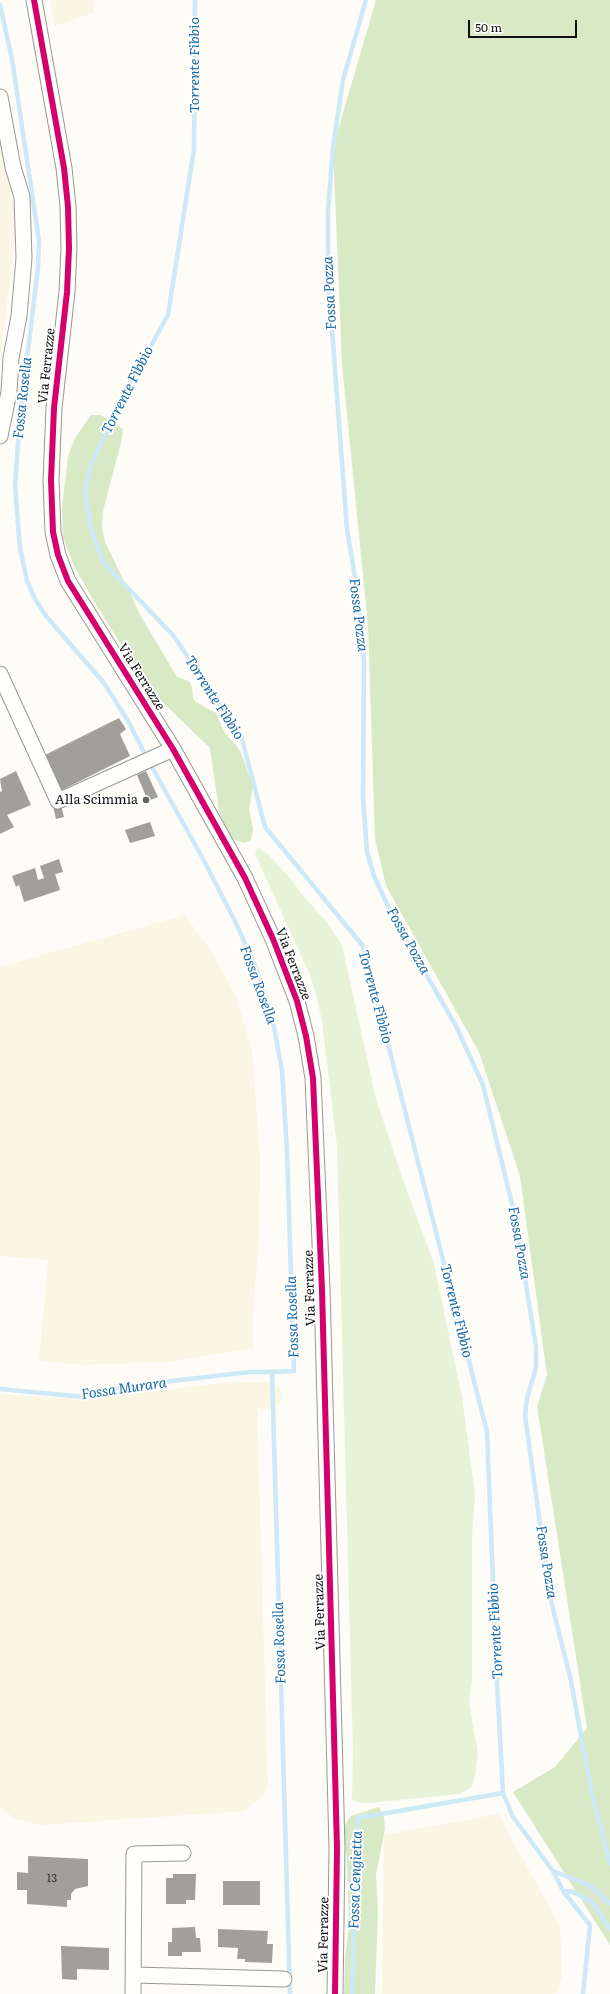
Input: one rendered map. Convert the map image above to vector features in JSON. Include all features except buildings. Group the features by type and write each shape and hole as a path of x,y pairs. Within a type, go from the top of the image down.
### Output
{"street":[{"name":"Via Ferrazze","path":"34,0 64,168 68,207 69,248 67,285 54,408 51,472 53,532 58,554 68,581 173,749 245,878 273,939 297,1002 306,1036 313,1078 322,1298 334,1734 336,1848 335,1994"},
{"path":"0,97 13,167 22,197 24,258 19,316 11,358 9,392 0,436"},
{"path":"0,674 58,801 173,749"},
{"path":"133,1994 134,1854 183,1853"},
{"path":"134,1975 284,1979"}],"shaded area":[{"path":"50,0 94,0 93,13 55,26"},
{"path":"0,139 14,208 15,239 0,361"},
{"path":"185,915 213,954 236,996 252,1051 260,1157 259,1239 253,1310 253,1348 167,1362 83,1365 39,1361 48,1260 0,1256 0,967"},
{"path":"265,1382 279,1388 283,1396 280,1403 267,1410 257,1408 268,1787 263,1796 245,1811 42,1825 14,1819 0,1806 0,1394 74,1399 114,1396 224,1383"},
{"path":"498,1814 560,1926 562,1978 557,1994 382,1994 384,1835"}],"green space":[{"path":"376,0 610,0 610,1945 513,1792 555,1767 587,1728 537,1406 547,1375 520,1176 479,1052 386,886 375,839 368,625 342,364 333,147"},
{"path":"91,415 101,415 123,429 122,439 103,511 102,527 105,542 142,618 177,677 189,681 192,687 193,698 196,702 216,713 224,732 237,746 241,753 253,786 249,809 253,829 251,840 245,843 229,838 219,811 210,748 149,689 95,603 74,566 63,537 62,508 68,456 75,438"},
{"path":"258,848 268,854 290,878 305,898 325,920 342,945 376,1099 403,1180 434,1264 462,1397 475,1495 472,1535 472,1680 469,1703 478,1753 475,1777 471,1787 460,1794 369,1803 357,1802 352,1799 353,1753 337,1146 322,1022 317,997 310,975 255,854"},
{"path":"379,1807 384,1816 385,1828 376,1875 378,1911 375,1994 344,1994 345,1959 349,1924 347,1860 344,1835 345,1825 351,1816"}],"waterway":[{"name":"Torrente Fibbio","path":"195,0 194,149 168,315 121,400 91,464 85,492 90,525 103,562 173,635 241,735 265,827 363,946 487,1432 503,1793 513,1817 553,1871 563,1891 590,1925 583,1994"},
{"name":"Fossa Pozza","path":"366,0 343,80 333,147 328,212 328,277 347,529 358,595 364,660 363,797 367,852 374,876 393,917 456,1026 483,1085 515,1216 536,1347 536,1368 527,1398 525,1415 550,1597 571,1681 591,1790 610,1864"},
{"name":"Fossa Rosella","path":"0,5 12,59 39,241 38,268 20,416 15,486 20,548 27,581 35,599 46,616 104,683 128,721 146,756"},
{"name":"Fossa Rosella","path":"152,767 203,859 235,921 256,968 272,1016 282,1071 287,1151 294,1371 272,1372 290,1994"},
{"name":"Fossa Murara","path":"0,1389 84,1397 120,1387 250,1372 272,1372"},
{"name":"Fossa Cengietta","path":"352,1994 358,1818 503,1793"},
{"path":"553,1871 591,1886 610,1904"},
{"path":"563,1891 573,1892 592,1902 610,1929"}],"cycle path":[{"path":"34,0 64,168 68,207 69,248 67,292 54,408 51,480 53,532 58,555 68,581 173,749 245,878 273,939 297,1001 306,1036 313,1078 322,1290 337,1848 335,1994"}],"place":[{"name":"Alla Scimmia","path":"146,800"}]}
